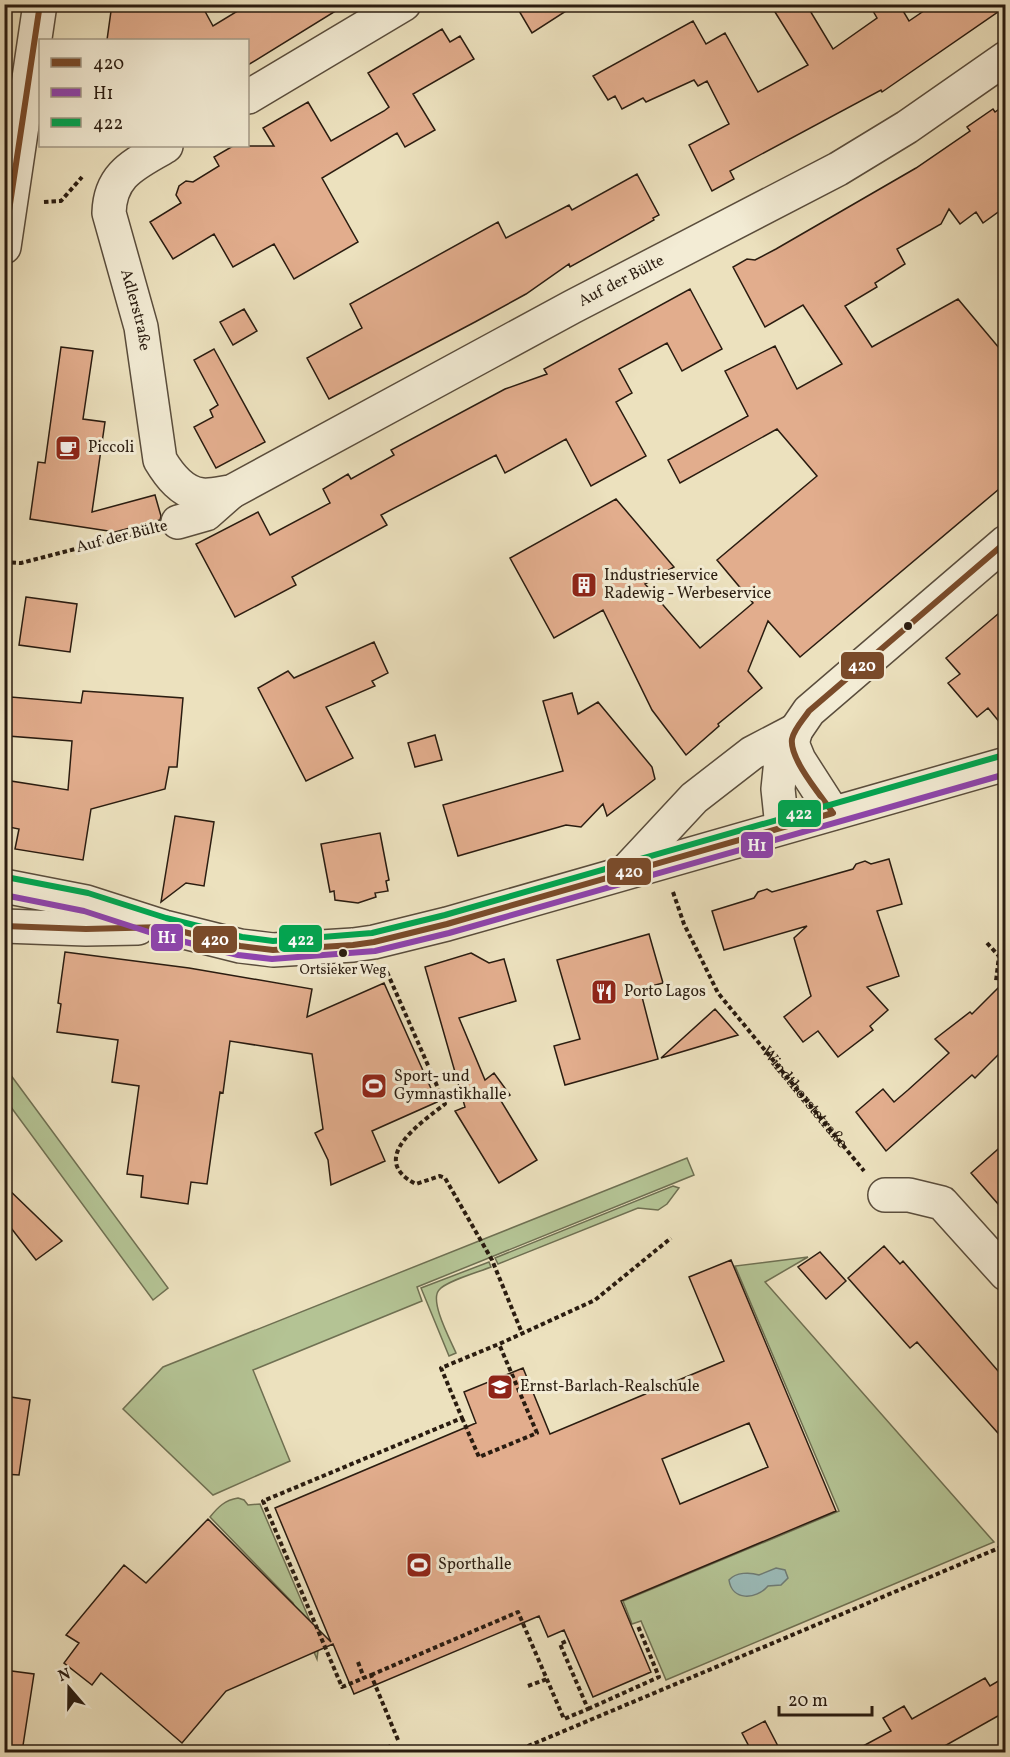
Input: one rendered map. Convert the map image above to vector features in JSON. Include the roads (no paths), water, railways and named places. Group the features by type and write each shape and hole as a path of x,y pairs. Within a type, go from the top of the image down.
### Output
{"street":[{"path":"4,247 40,4"},
{"path":"249,96 404,4"},
{"name":"Auf der Bülte","path":"178,522 206,514 231,492 572,307 838,170 907,127 1005,58"},
{"name":"Adlerstraße","path":"164,147 124,172 113,185 109,199 109,213 141,327 160,460 170,476"},
{"name":"Auf der Bülte","path":"170,476 186,490 202,495 231,492"},
{"path":"782,827 778,789 781,760 809,711 1005,542"},
{"path":"794,737 799,760 833,813"},
{"path":"626,871 694,798 752,753 794,737"},
{"path":"4,886 86,902 164,927 240,946 273,950 374,942 447,924 1005,764"},
{"path":"4,926 86,929 164,927"},
{"path":"885,1195 909,1195 942,1203 1005,1274"}],"water":[{"path":"776,1568 785,1570 788,1578 781,1585 768,1586 751,1596 739,1595 731,1587 729,1580 735,1575 747,1573 759,1575"}],"place":[{"name":"Piccoli","path":"68,448"},
{"name":"Industrieservice Radewig - Werbeservice","path":"584,585"},
{"name":"Ortsieker Weg","path":"343,953"},
{"name":"Porto Lagos","path":"604,992"},
{"name":"Sport- und Gymnastikhalle","path":"374,1086"},
{"name":"Ernst-Barlach-Realschule","path":"500,1387"},
{"name":"Sporthalle","path":"419,1565"}]}
